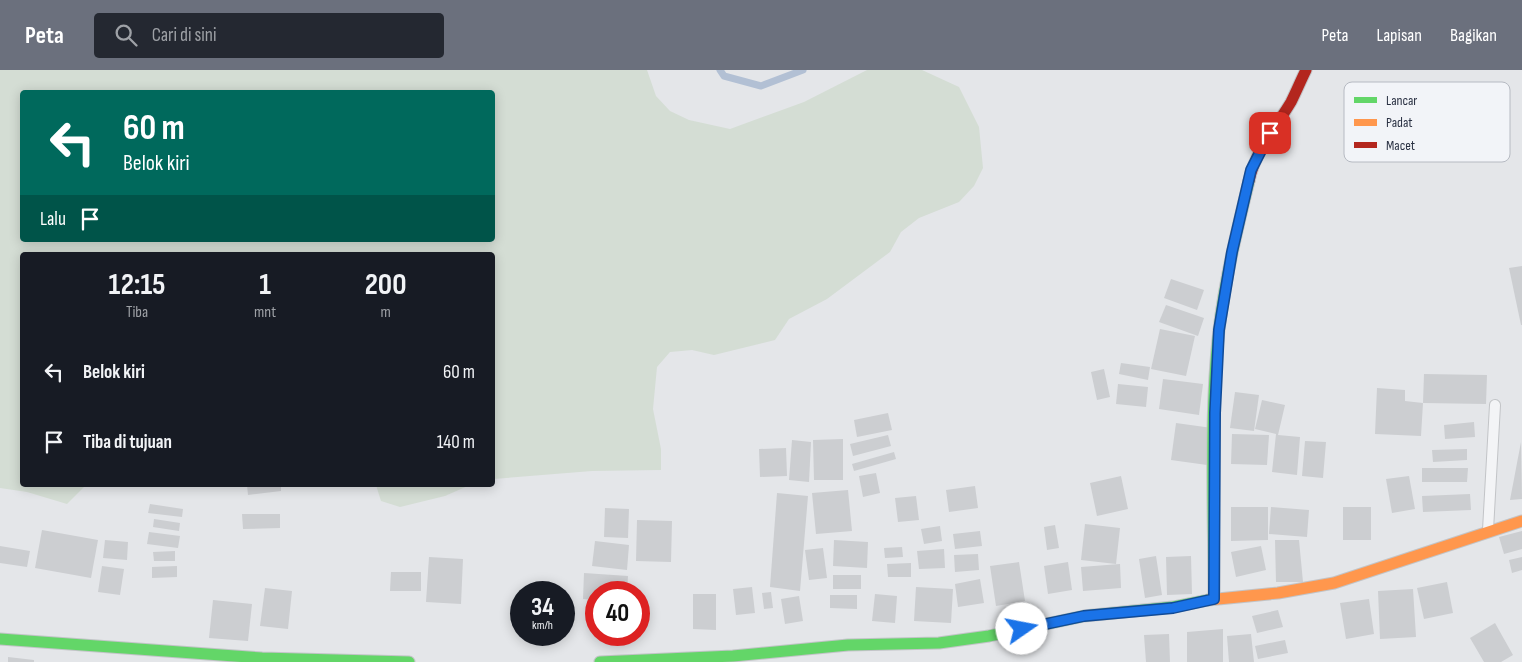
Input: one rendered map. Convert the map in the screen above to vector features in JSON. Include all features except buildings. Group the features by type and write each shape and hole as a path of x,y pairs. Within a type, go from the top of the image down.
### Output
{"street":[{"path":"1214,599 1215,413 1219,330 1222,311 1251,170 1270,133 1292,101 1306,70"},
{"path":"600,662 733,656 848,645 939,643 989,636 1084,616 1173,608 1214,599 1278,593 1334,583 1522,521"},
{"path":"0,639 262,658 409,662"}],"lane":[{"path":"1488,532 1495,405"}],"shaded area":[{"path":"0,70 647,70 656,96 670,111 689,120 730,129 804,102 867,70 922,70 959,87 979,127 983,168 974,186 959,202 919,218 901,232 890,252 827,299 789,319 775,340 714,355 692,350 670,352 657,367 653,409 661,449 661,470 592,471 495,479 495,252 20,252 20,487 84,487 67,504 27,492 0,488"},
{"path":"377,487 465,487 445,496 400,507 381,501"}],"waterway":[{"path":"720,70 724,76 761,86 803,70"}],"traffic: fast":[{"path":"1214,599 1213,430 1216,363 1225,292 1249,181"},
{"path":"600,662 733,656 848,645 939,643 989,636 1084,616 1173,607 1208,600"},
{"path":"0,639 262,658 409,662"}],"traffic: slow":[{"path":"1208,600 1278,593 1334,583 1522,521"}],"traffic: jam":[{"path":"1249,181 1261,149 1291,102 1306,70"}],"route":[{"path":"1022,629 1084,616 1173,608 1214,599 1215,413 1219,330 1232,252 1251,170 1270,133"}]}
